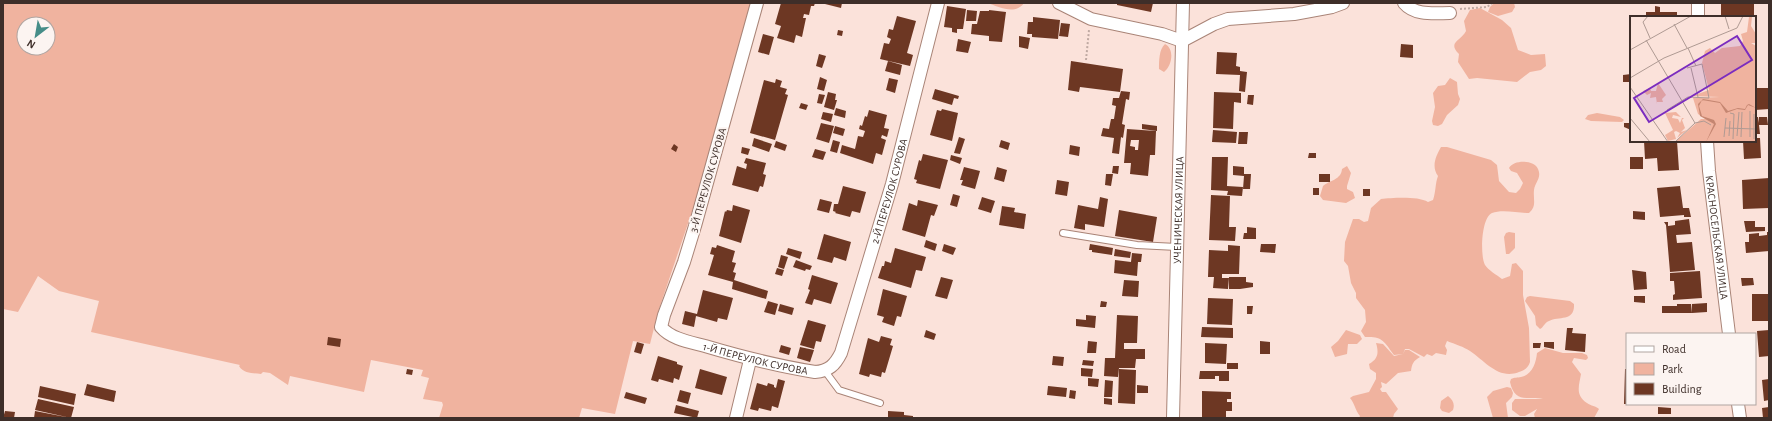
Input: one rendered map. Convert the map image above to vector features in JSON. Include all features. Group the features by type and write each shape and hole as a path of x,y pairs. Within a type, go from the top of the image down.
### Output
{"street":[{"name":"3-Й ПЕРЕУЛОК СУРОВА","path":"687,341 666,333 661,327 695,226 757,3"},
{"name":"2-Й ПЕРЕУЛОК СУРОВА","path":"825,371 835,365 841,353 892,184 938,3"},
{"path":"1059,3 1091,18 1162,34 1182,41 1214,24 1228,19 1294,14 1332,7 1343,3"},
{"name":"УЧЕНИЧЕСКАЯ УЛИЦА","path":"1173,418 1183,3"},
{"path":"1404,3 1407,7 1420,12 1450,13"},
{"path":"1698,3 1698,16"},
{"name":"КРАСНОСЕЛЬСКАЯ УЛИЦА","path":"1707,142 1709,171 1729,333"},
{"name":"1-Й ПЕРЕУЛОК СУРОВА","path":"687,341 750,360 815,372 825,371"},
{"path":"736,418 750,360"},
{"path":"1738,405 1740,418"}],"lane":[{"path":"1063,233 1137,245 1177,247"},
{"path":"825,371 839,390 880,403"}],"path":[{"path":"1450,13 1461,8 1487,7 1492,3"},
{"path":"1086,60 1091,18"}],"green space":[{"path":"3,3 754,3 699,191 658,312 650,344 633,341 615,414 582,408 579,418 439,418 443,405 442,402 423,399 429,378 421,376 423,370 371,360 364,392 290,376 288,385 270,373 249,373 241,369 239,366 240,365 91,332 99,301 59,291 38,276 18,312 3,309"},
{"path":"987,3 1024,3 1020,7 1011,10"},
{"path":"1494,3 1514,3 1515,7 1512,12 1498,16 1488,12"},
{"path":"1480,8 1502,20 1511,28 1518,50 1531,55 1545,54 1546,66 1541,70 1530,72 1517,82 1477,78 1469,79 1458,62 1459,54 1454,47 1456,42 1466,31 1464,21 1470,10"},
{"path":"1165,44 1170,50 1171,58 1169,66 1164,72 1159,69 1159,62 1160,52"},
{"path":"1450,78 1457,82 1460,99 1458,105 1447,115 1442,124 1438,126 1433,125 1432,121 1435,107 1433,93 1438,86 1445,85"},
{"path":"1597,113 1620,117 1624,120 1622,122 1591,121 1585,119 1588,115"},
{"path":"1441,147 1447,147 1491,160 1497,165 1499,181 1509,192 1516,193 1523,183 1517,173 1511,171 1509,168 1512,165 1520,162 1529,162 1538,169 1539,177 1534,190 1534,205 1529,213 1505,211 1492,213 1488,216 1482,238 1483,260 1486,267 1490,271 1502,279 1510,276 1512,264 1516,263 1523,271 1523,295 1529,328 1530,362 1526,368 1519,372 1505,374 1499,372 1487,365 1468,350 1447,341 1445,346 1447,350 1446,355 1436,353 1432,356 1427,354 1424,357 1409,349 1405,349 1403,354 1394,355 1382,340 1375,337 1365,337 1361,331 1366,322 1365,310 1356,298 1356,293 1351,283 1348,266 1344,261 1345,242 1353,219 1359,219 1364,222 1368,221 1371,208 1381,199 1412,198 1428,202 1433,200 1438,176 1435,169 1435,161"},
{"path":"1347,166 1351,173 1347,189 1353,192 1355,198 1346,203 1323,200 1320,196 1323,186 1337,178 1342,169"},
{"path":"1506,233 1515,233 1515,248 1509,254 1506,254 1504,237"},
{"path":"1530,296 1570,301 1574,304 1574,310 1569,316 1549,321 1540,329 1536,325 1535,316 1525,301 1527,297"},
{"path":"1346,330 1360,335 1362,339 1357,344 1348,344 1347,354 1335,357 1331,347 1338,341"},
{"path":"1376,343 1383,344 1394,356 1403,354 1405,350 1409,350 1420,357 1413,363 1411,371 1398,373 1386,384 1381,382 1382,387 1380,389 1382,392 1386,392 1398,409 1393,418 1359,418 1360,416 1350,398 1369,392 1376,379 1376,373 1370,369 1369,364 1376,358 1377,355"},
{"path":"1545,348 1563,353 1582,353 1587,355 1588,358 1586,360 1574,358 1572,362 1581,374 1579,393 1581,397 1590,405 1599,409 1594,418 1535,418 1534,414 1537,409 1525,416 1520,416 1512,410 1512,403 1515,399 1543,399 1523,398 1515,394 1510,382 1511,379 1528,374 1536,361 1537,353"},
{"path":"1507,387 1511,388 1513,393 1512,397 1506,403 1508,418 1493,418 1487,397 1493,391"},
{"path":"1448,396 1454,404 1453,410 1449,413 1442,411 1440,408 1441,401"}],"building":[{"path":"781,3 815,3 814,6 811,6 809,15 804,14 803,18 806,18 802,37 796,35 794,43 777,38 781,26 775,24"},
{"path":"842,3 841,8 825,4"},
{"path":"1117,3 1153,3 1151,12 1117,5"},
{"path":"1721,3 1754,3 1754,16 1721,16"},
{"path":"947,6 966,9 963,29 957,29 957,33 952,32 952,28 944,27"},
{"path":"1655,6 1660,7 1660,12 1677,12 1677,16 1646,16 1646,12 1655,12"},
{"path":"967,10 977,11 976,21 966,21"},
{"path":"989,10 1006,12 1002,42 989,41 989,36 971,34 972,24 977,24 980,11"},
{"path":"897,16 916,21 907,53 913,55 910,66 880,59 884,43 889,44 891,39 887,37 889,29 893,30"},
{"path":"1033,17 1060,20 1058,39 1032,37 1032,34 1027,34 1028,22 1033,22"},
{"path":"1061,23 1070,24 1068,37 1059,36"},
{"path":"838,30 843,31 842,36 837,35"},
{"path":"763,34 774,37 769,55 758,52"},
{"path":"1019,36 1030,38 1028,49 1019,47"},
{"path":"958,39 971,42 968,53 956,51"},
{"path":"1401,44 1413,45 1413,58 1400,57"},
{"path":"1217,52 1237,53 1236,66 1240,67 1240,71 1247,72 1245,92 1239,91 1240,75 1216,74"},
{"path":"819,54 826,56 822,68 816,66"},
{"path":"888,61 902,65 900,75 885,71"},
{"path":"1071,61 1123,69 1120,92 1080,87 1079,92 1068,90"},
{"path":"1630,74 1630,82 1623,82 1623,75"},
{"path":"820,77 827,80 824,91 817,89"},
{"path":"889,78 898,80 895,93 886,90"},
{"path":"776,79 782,81 780,87 787,89 785,94 788,95 775,140 750,133 764,80 775,83"},
{"path":"1756,88 1768,88 1769,109 1756,110"},
{"path":"935,89 959,96 958,99 954,98 952,105 932,99"},
{"path":"1121,91 1130,92 1129,100 1126,99 1122,124 1125,125 1123,138 1121,137 1119,154 1112,153 1114,138 1101,136 1103,128 1109,129 1111,119 1114,119 1116,106 1112,105 1113,98 1119,98"},
{"path":"828,92 836,94 835,100 837,100 834,110 824,107"},
{"path":"1214,92 1241,93 1241,103 1234,102 1233,129 1213,128"},
{"path":"819,94 825,95 822,104 817,103"},
{"path":"1248,95 1254,95 1253,105 1247,104"},
{"path":"801,103 808,105 806,110 799,108"},
{"path":"836,108 846,111 845,118 834,115"},
{"path":"942,109 958,113 952,141 930,135 937,110 941,111"},
{"path":"869,110 887,115 884,128 889,129 887,137 882,135 881,138 886,140 882,155 876,153 873,164 840,153 842,145 855,149 858,136 863,137 865,131 859,129 860,125 862,126 865,116 867,117"},
{"path":"823,112 833,114 831,122 821,119"},
{"path":"1756,117 1758,117 1758,123 1759,117 1767,117 1768,125 1759,125 1760,134 1756,134"},
{"path":"821,123 834,126 829,143 816,139"},
{"path":"1624,123 1630,123 1630,130 1624,127"},
{"path":"1142,124 1157,126 1157,131 1142,129"},
{"path":"835,126 845,129 843,136 833,133"},
{"path":"1127,129 1156,131 1155,155 1150,155 1148,176 1130,174 1131,163 1124,163","holes":["1131,140 1139,140 1138,150 1135,150 1135,147 1130,146"]},
{"path":"1213,130 1237,132 1236,143 1212,142"},
{"path":"1239,132 1248,132 1247,144 1238,144"},
{"path":"959,137 965,139 960,154 954,153"},
{"path":"754,138 772,144 769,152 752,146"},
{"path":"1756,138 1760,138 1761,158 1744,159 1743,142 1756,142"},
{"path":"833,140 840,142 837,153 830,151"},
{"path":"1001,140 1010,143 1008,150 999,147"},
{"path":"776,141 787,145 785,151 774,147"},
{"path":"1644,142 1677,142 1679,170 1658,171 1657,158 1645,159"},
{"path":"674,144 678,147 676,152 671,149"},
{"path":"1070,145 1080,147 1079,156 1069,154"},
{"path":"742,147 750,149 748,155 741,153"},
{"path":"815,149 826,152 823,160 812,157"},
{"path":"1309,153 1316,153 1316,158 1308,158"},
{"path":"923,154 948,160 940,189 916,183 917,180 914,179 919,160 921,161"},
{"path":"951,155 962,158 960,164 950,160"},
{"path":"1212,157 1228,157 1227,186 1243,187 1242,196 1227,195 1228,191 1211,190"},
{"path":"1630,157 1643,157 1643,169 1630,169"},
{"path":"746,158 766,163 763,174 766,175 763,187 760,186 758,192 732,185 737,166 746,169 747,164 744,163"},
{"path":"1113,166 1119,166 1118,174 1112,173"},
{"path":"1233,166 1244,167 1244,174 1251,174 1250,189 1243,189 1244,176 1233,175"},
{"path":"964,167 980,171 975,189 961,185 963,180 960,180"},
{"path":"997,167 1007,170 1004,182 994,179"},
{"path":"1106,174 1113,174 1111,186 1105,185"},
{"path":"1319,174 1330,174 1330,182 1319,182"},
{"path":"1769,178 1769,208 1743,209 1742,180"},
{"path":"1057,180 1069,182 1067,196 1055,194"},
{"path":"843,186 866,192 860,213 852,211 850,217 835,213 836,212 833,211 834,204 838,204"},
{"path":"1680,186 1683,208 1689,208 1691,217 1684,217 1684,215 1660,217 1657,188"},
{"path":"1313,188 1319,188 1319,195 1313,195"},
{"path":"1363,189 1370,189 1370,196 1363,196"},
{"path":"953,194 960,196 957,207 950,205"},
{"path":"1211,195 1230,196 1229,227 1236,227 1235,241 1209,240"},
{"path":"982,197 995,201 991,213 978,209"},
{"path":"1100,197 1108,199 1104,227 1085,224 1085,230 1074,228 1078,205 1098,209"},
{"path":"820,199 832,202 829,213 817,210"},
{"path":"918,200 938,205 934,216 931,215 925,237 902,230 909,203 917,206"},
{"path":"733,205 750,210 741,243 719,236 725,211 732,211"},
{"path":"1002,206 1015,208 1014,212 1026,214 1024,229 999,225"},
{"path":"1119,210 1157,217 1153,242 1115,236"},
{"path":"1633,211 1645,212 1645,220 1633,219"},
{"path":"1689,219 1691,234 1676,235 1677,243 1692,242 1695,270 1670,272 1666,225 1664,222 1668,222 1668,226 1675,225 1675,221"},
{"path":"1744,221 1755,221 1755,227 1765,227 1765,231 1746,232"},
{"path":"1247,227 1256,228 1256,239 1243,239 1244,233 1247,233"},
{"path":"1767,232 1769,232 1769,251 1746,253 1745,242 1749,242 1749,234 1759,233 1759,236 1767,235"},
{"path":"824,234 851,242 846,261 834,257 832,263 817,259"},
{"path":"926,240 937,244 935,251 924,247"},
{"path":"944,244 956,248 953,255 942,251"},
{"path":"1090,244 1113,248 1112,255 1092,252 1092,250 1089,250"},
{"path":"1261,244 1276,244 1275,253 1260,252"},
{"path":"717,245 735,251 732,262 736,263 733,272 736,273 734,280 768,291 766,299 732,289 733,282 708,275 714,255 710,254 712,247 716,248"},
{"path":"1228,245 1240,246 1239,274 1222,274 1222,278 1229,278 1228,289 1213,288 1214,277 1208,277 1209,250 1228,251"},
{"path":"788,248 802,252 800,259 786,254"},
{"path":"895,248 926,257 922,271 916,270 911,288 878,278 885,261 891,263"},
{"path":"1115,249 1131,252 1130,258 1114,256"},
{"path":"1132,253 1142,254 1141,262 1138,262 1137,276 1114,273 1115,260 1131,262"},
{"path":"781,255 788,257 784,269 778,267"},
{"path":"796,260 812,266 810,270 806,269 805,271 793,267"},
{"path":"777,268 784,270 782,276 775,274"},
{"path":"1632,270 1646,272 1647,289 1634,290"},
{"path":"1700,271 1702,298 1673,300 1673,295 1675,294 1674,281 1670,281 1670,273"},
{"path":"812,275 838,283 831,304 814,299 812,305 805,303 810,290 808,289"},
{"path":"941,277 953,280 947,299 935,296"},
{"path":"1229,277 1246,277 1246,282 1253,283 1253,287 1229,289"},
{"path":"1741,278 1753,278 1754,285 1742,286"},
{"path":"1124,280 1139,281 1138,297 1122,296"},
{"path":"883,289 907,296 901,317 897,316 894,326 882,322 884,317 877,315"},
{"path":"703,290 733,298 727,320 718,318 717,322 696,316 694,327 682,324 685,311 697,314"},
{"path":"1752,294 1769,294 1769,321 1752,321"},
{"path":"1634,296 1645,296 1645,303 1634,302"},
{"path":"1208,298 1233,299 1232,325 1207,324"},
{"path":"768,301 778,304 775,315 764,312"},
{"path":"1101,301 1107,302 1106,307 1100,307"},
{"path":"1707,303 1707,312 1692,313 1692,304"},
{"path":"780,304 794,308 792,315 778,311"},
{"path":"1677,304 1691,304 1692,313 1662,313 1662,306 1677,306"},
{"path":"1247,306 1253,306 1252,314 1247,314"},
{"path":"1086,315 1096,316 1095,328 1076,326 1076,319 1086,320"},
{"path":"1117,315 1138,316 1137,343 1124,343 1124,349 1145,349 1145,359 1136,359 1135,368 1119,368 1118,377 1104,376 1105,358 1115,358"},
{"path":"808,320 826,325 821,342 816,341 814,349 800,345"},
{"path":"1202,327 1233,328 1233,338 1201,337"},
{"path":"1567,328 1573,328 1572,333 1586,334 1585,352 1565,350"},
{"path":"926,330 936,334 934,340 924,337"},
{"path":"1769,330 1769,356 1759,357 1757,331"},
{"path":"881,336 892,339 890,345 893,346 885,373 882,372 881,377 870,374 869,377 859,374 868,338 879,342"},
{"path":"328,337 341,339 340,347 327,345"},
{"path":"1088,341 1097,342 1096,353 1087,353"},
{"path":"1260,341 1270,342 1270,354 1260,354"},
{"path":"637,342 644,344 641,354 634,352"},
{"path":"1544,342 1554,342 1554,349 1544,347"},
{"path":"1205,343 1227,344 1226,364 1205,363"},
{"path":"1533,343 1541,343 1540,348 1533,348"},
{"path":"781,345 791,348 789,355 779,352"},
{"path":"800,347 814,350 810,362 797,358"},
{"path":"658,356 677,362 677,364 683,366 679,380 674,378 673,383 659,379 658,382 651,380"},
{"path":"1053,356 1064,357 1063,366 1052,365"},
{"path":"1083,360 1094,361 1093,366 1082,365"},
{"path":"1227,363 1238,363 1238,369 1227,369"},
{"path":"1081,368 1093,369 1092,377 1081,376"},
{"path":"407,369 413,370 412,375 406,374"},
{"path":"700,369 727,377 722,395 695,388"},
{"path":"1119,369 1136,370 1135,404 1118,403"},
{"path":"1625,369 1626,369 1626,404 1624,404"},
{"path":"1200,371 1219,371 1219,376 1215,376 1215,379 1199,379"},
{"path":"1219,371 1229,371 1229,381 1219,381"},
{"path":"1088,378 1099,379 1098,387 1088,386"},
{"path":"778,379 785,381 778,408 772,406 771,411 759,408 758,411 750,409 757,383 767,386 768,383 774,385 776,388"},
{"path":"1769,379 1769,400 1764,401 1762,380"},
{"path":"1105,380 1113,381 1112,397 1104,397"},
{"path":"87,384 116,391 114,402 84,395"},
{"path":"1137,385 1148,386 1148,393 1137,393"},
{"path":"40,386 76,394 74,405 38,397"},
{"path":"1048,386 1067,388 1066,397 1047,395"},
{"path":"680,390 691,393 688,404 677,401"},
{"path":"1070,390 1076,391 1075,399 1069,398"},
{"path":"1202,391 1231,392 1231,399 1227,399 1227,402 1232,402 1232,411 1226,411 1226,418 1202,418"},
{"path":"626,392 647,398 645,404 624,398"},
{"path":"1104,398 1112,399 1112,405 1104,404"},
{"path":"38,399 74,407 71,418 35,410"},
{"path":"676,405 699,411 697,418 674,413"},
{"path":"1658,407 1671,408 1671,414 1658,414"},
{"path":"1769,407 1769,417 1763,418 1762,408"},
{"path":"5,411 15,412 14,418 3,418"},
{"path":"35,411 66,417 66,418 34,418"},
{"path":"888,411 904,412 904,415 913,416 913,418 888,418"}]}
